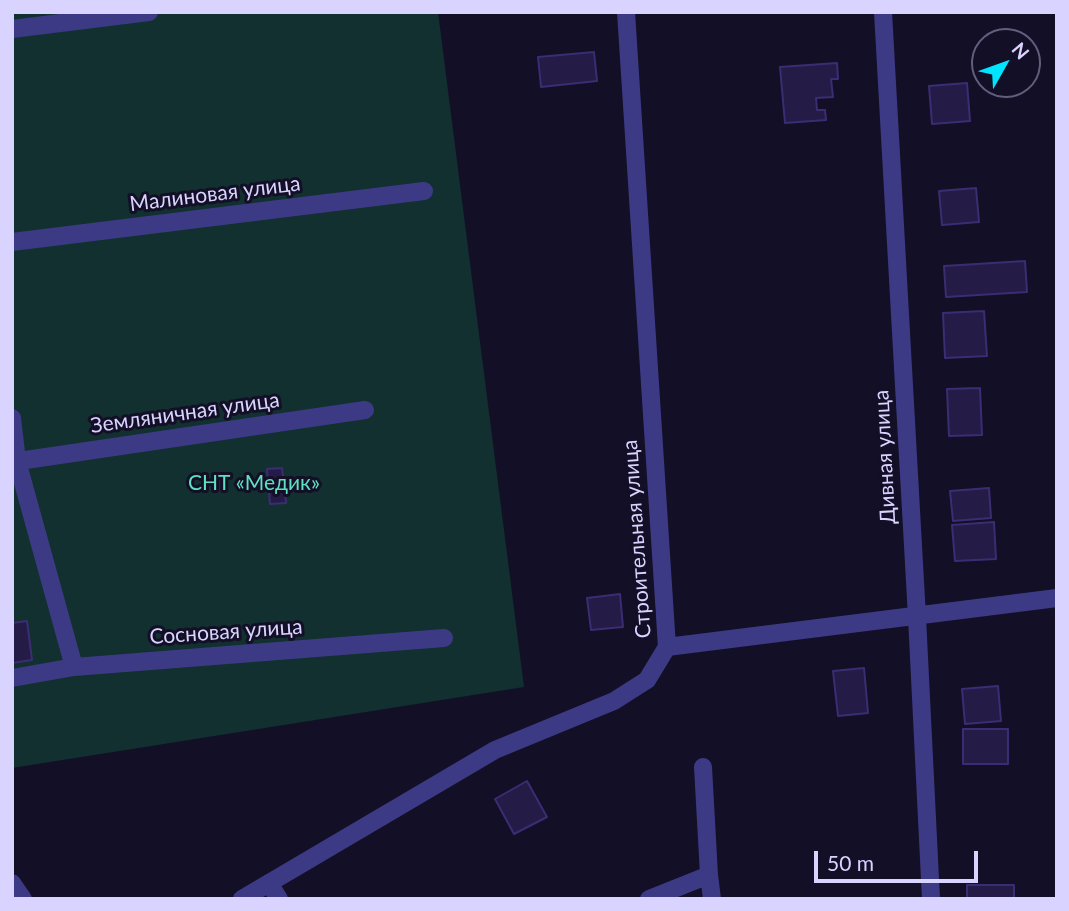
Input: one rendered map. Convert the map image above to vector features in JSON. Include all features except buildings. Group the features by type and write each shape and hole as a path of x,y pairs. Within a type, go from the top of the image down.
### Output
{"street":[{"path":"12,29 149,12"},
{"name":"Строительная улица","path":"242,899 495,750 614,701 647,680 667,647 626,12"},
{"name":"Дивная улица","path":"883,12 931,899"},
{"name":"Малиновая улица","path":"12,242 424,191"},
{"name":"Земляничная улица","path":"15,462 365,410"},
{"path":"12,418 15,462 74,667"},
{"path":"667,647 1057,598"},
{"name":"Сосновая улица","path":"12,678 74,667 444,639"},
{"path":"703,766 712,899"},
{"path":"649,899 709,875"},
{"path":"12,883 23,899"},
{"path":"269,883 279,899"}],"green space":[{"name":"СНТ «Медик»","path":"12,12 438,12 524,687 12,768"}]}
